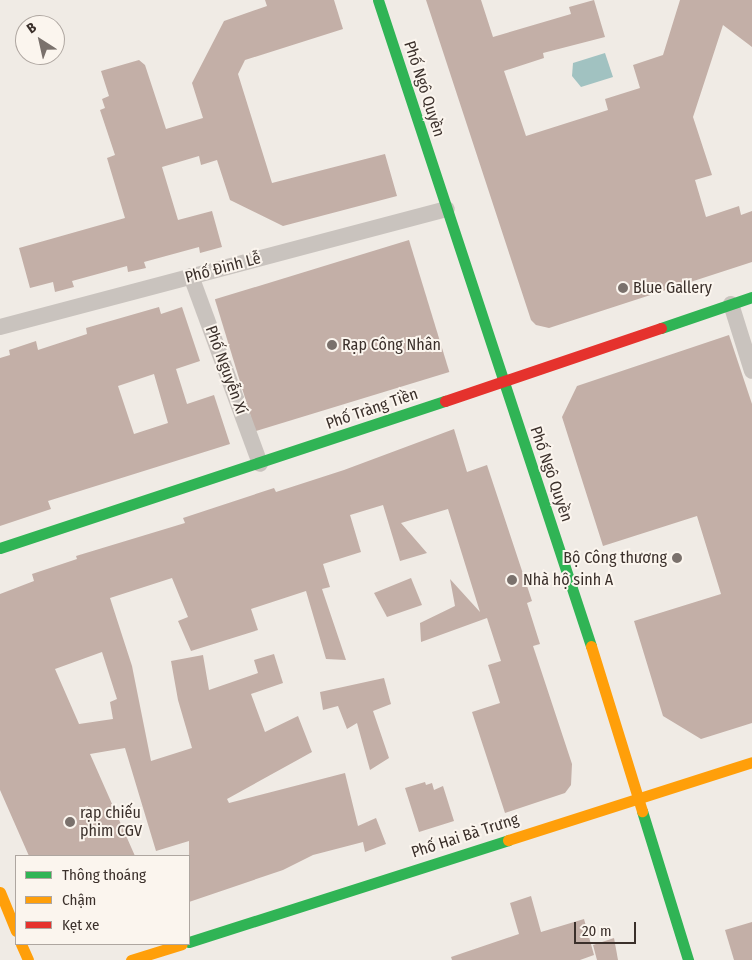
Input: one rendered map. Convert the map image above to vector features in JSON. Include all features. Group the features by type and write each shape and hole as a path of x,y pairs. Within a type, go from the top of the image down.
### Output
{"street":[{"name":"Phố Ngô Quyền","path":"378,0 502,381 596,660 636,799 688,960"},
{"name":"Phố Đinh Lễ","path":"0,327 447,210"},
{"name":"Phố Nguyễn Xí","path":"191,276 260,464"},
{"name":"Phố Tràng Tiền","path":"0,548 260,464 752,296"},
{"path":"731,304 752,371"},
{"name":"Phố Hai Bà Trưng","path":"190,942 752,762"},
{"path":"0,892 15,929"},
{"path":"21,945 28,960"},
{"path":"131,960 179,945"}],"water":[{"path":"605,53 613,77 581,87 572,76 573,63"}],"building":[{"path":"265,0 334,0 343,29 245,60 238,74 272,183 385,154 397,196 283,226 230,200 217,160 201,165 199,156 162,167 178,220 212,211 222,247 200,253 199,247 144,262 146,268 128,272 127,266 72,281 74,287 55,292 53,282 30,288 19,248 125,218 107,158 115,155 100,110 105,108 102,99 109,96 101,71 139,60 145,65 166,129 203,118 192,83 224,21 267,6"},
{"path":"426,0 481,0 493,37 571,14 569,7 594,0 605,37 543,53 544,58 504,71 526,136 608,110 605,99 640,88 633,65 663,55 680,0 752,0 752,47 723,25 693,117 712,175 695,180 706,217 739,206 741,215 752,211 752,262 549,328 536,325 531,320"},
{"path":"409,240 449,372 255,431 215,299"},
{"path":"159,307 161,314 182,307 200,361 176,369 187,404 214,395 230,444 48,501 51,509 0,526 0,358 10,355 9,350 36,341 38,350 87,334 86,328","holes":["154,374 168,423 134,434 118,386"]},
{"name":"Bộ Công thương","path":"729,335 752,404 752,723 701,739 663,716 634,621 721,594 697,516 603,546 562,417 577,386"},
{"path":"454,429 467,472 487,465 532,601 527,603 540,644 533,646 572,764 571,785 565,793 505,813 472,712 500,703 488,665 501,661 487,618 421,642 420,623 455,606 450,579 480,612 448,509 401,523 427,553 400,561 383,505 350,515 361,552 323,564 330,587 322,589 346,660 326,659 306,591 251,609 258,630 191,651 178,621 188,617 172,578 110,598 132,666 151,761 192,748 178,700 171,661 203,655 209,690 258,673 254,660 274,654 283,683 251,694 265,732 298,716 312,752 227,799 229,803 345,773 358,826 376,818 386,844 365,852 363,842 313,855 283,870 190,902 189,841 156,851 125,748 90,754 135,855 29,855 0,790 0,594 34,581 32,574 77,559 76,556 185,523 183,518 274,488 276,492 344,470","holes":["102,652 117,699 110,702 113,719 79,724 55,669"]},
{"path":"411,578 422,605 387,617 374,593"},
{"path":"384,678 391,704 373,711 389,758 370,770 357,723 347,729 338,706 323,710 320,692"},
{"path":"425,782 426,785 432,783 434,790 443,786 454,821 419,832 405,788"},
{"path":"531,896 541,932 584,919 594,955 580,960 452,960 451,957 519,934 510,903"},
{"path":"752,922 752,960 734,960 725,930"},
{"path":"614,938 618,960 597,960 593,945"}],"traffic: fast":[{"path":"378,0 591,646"},
{"path":"661,328 752,297"},
{"path":"0,548 445,401"},
{"path":"642,811 688,960"},
{"path":"190,942 508,840"}],"traffic: slow":[{"path":"591,646 642,811"},
{"path":"508,840 752,762"},
{"path":"0,892 15,929"},
{"path":"21,945 28,960"},
{"path":"131,960 179,945"}],"traffic: jam":[{"path":"445,401 661,328"}],"place":[{"name":"Blue Gallery","path":"623,288"},
{"name":"Rạp Công Nhân","path":"332,345"},
{"name":"Bộ Công thương","path":"677,558"},
{"name":"Nhà hộ sinh A","path":"512,580"},
{"name":"rạp chiếu phim CGV","path":"70,822"}]}
